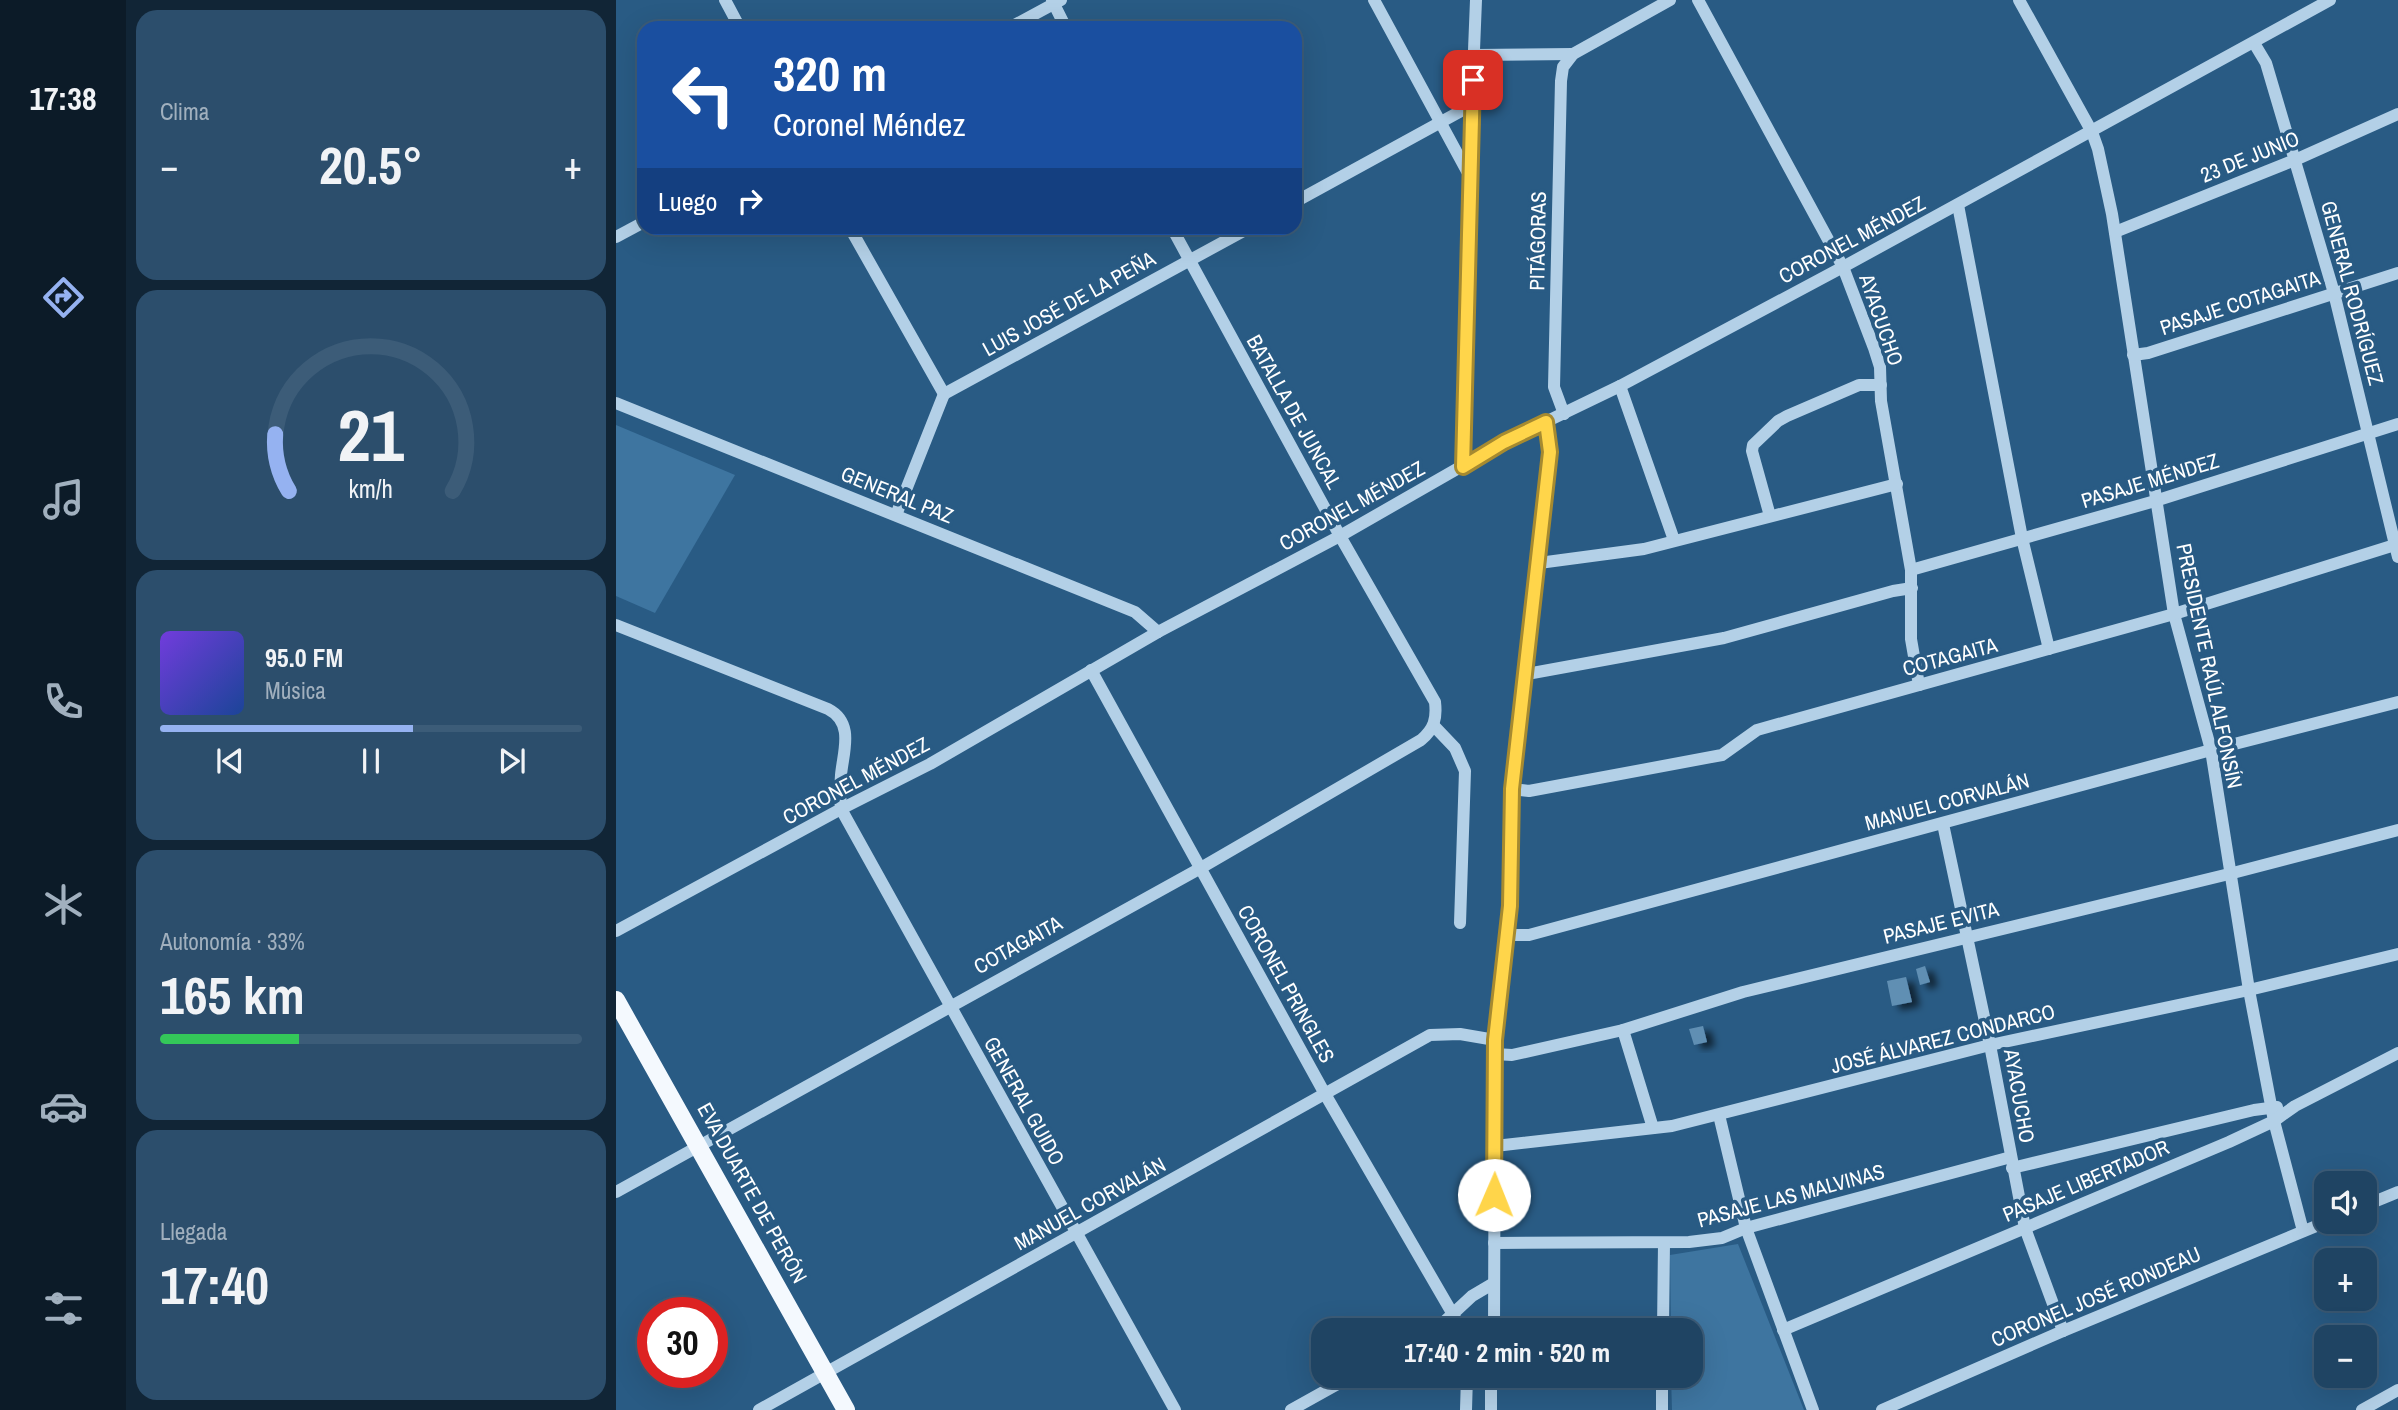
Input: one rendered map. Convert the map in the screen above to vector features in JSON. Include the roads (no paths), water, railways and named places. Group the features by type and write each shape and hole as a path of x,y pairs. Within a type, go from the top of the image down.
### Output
{"main road":[{"name":"EVA DUARTE DE PERÓN","path":"616,1000 846,1410"}],"street":[{"path":"725,0 736,21"},
{"path":"1374,0 1469,175"},
{"path":"1463,467 1469,175 1476,0"},
{"path":"1474,55 1573,54 1670,0"},
{"name":"AYACUCHO","path":"1698,0 1843,267 1874,348 1880,367 1881,401 1911,570 1911,639 1919,685"},
{"name":"PRESIDENTE RAÚL ALFONSÍN","path":"2019,0 2092,132 2098,149 2115,232 2174,614 2211,750 2229,874 2274,1121 2303,1231"},
{"name":"CORONEL MÉNDEZ","path":"616,931 930,764 1158,632 1340,536 1504,442 1620,386 1843,267 2330,0"},
{"path":"1021,21 1055,1 1063,21"},
{"name":"GENERAL RODRÍGUEZ","path":"2254,43 2266,63 2334,293 2397,548"},
{"name":"PITÁGORAS","path":"1564,414 1554,387 1561,81 1563,67 1573,54"},
{"path":"1302,198 1472,105"},
{"name":"23 DE JUNIO","path":"2115,232 2295,160 2398,114"},
{"path":"1958,205 2022,538 2049,649"},
{"path":"616,237 637,226"},
{"path":"854,235 944,394 896,515"},
{"name":"BATALLA DE JUNCAL","path":"1176,235 1340,536 1435,702 1434,726"},
{"name":"LUIS JOSÉ DE LA PEÑA","path":"944,394 1236,235"},
{"name":"PASAJE COTAGAITA","path":"2133,355 2148,353 2398,274"},
{"path":"1770,516 1752,451 1753,445 1787,416 1859,385 1881,385"},
{"path":"1620,386 1674,540"},
{"name":"GENERAL PAZ","path":"616,402 1135,612 1158,632"},
{"path":"1494,1318 1495,1040 1510,906 1512,789 1550,452 1546,422"},
{"name":"PASAJE MÉNDEZ","path":"1911,570 2155,501 2398,424"},
{"path":"1539,562 1644,549 1897,484"},
{"name":"COTAGAITA","path":"1512,789 1529,791 1722,755 1757,730 2174,614 2397,548"},
{"path":"1527,674 1724,638 1912,588"},
{"path":"616,625 836,714 846,732 841,776 841,809"},
{"name":"CORONEL PRINGLES","path":"1091,670 1325,1094 1456,1318"},
{"name":"MANUEL CORVALÁN","path":"1506,935 1529,935 2398,702"},
{"path":"1434,726 1455,748 1465,771 1460,923"},
{"name":"COTAGAITA","path":"616,1192 949,1005 1199,869 1421,740 1434,726"},
{"name":"GENERAL GUIDO","path":"841,809 1175,1410"},
{"name":"AYACUCHO","path":"1943,824 1990,1045 2025,1228 2063,1331"},
{"name":"PASAJE EVITA","path":"1495,1054 1512,1055 1623,1030 1743,992 2229,874 2398,830"},
{"name":"JOSÉ ÁLVAREZ CONDARCO","path":"1495,1146 1653,1128 1719,1115 1990,1045 2249,990 2398,954"},
{"path":"1623,1030 1653,1128"},
{"name":"MANUEL CORVALÁN","path":"759,1410 1430,1035 1440,1033 1495,1040"},
{"name":"PASAJE LIBERTADOR","path":"1783,1331 2274,1121 2295,1106 2398,1053"},
{"name":"PASAJE LAS MALVINAS","path":"1494,1243 1664,1243 1715,1240 1746,1228 2011,1163 2254,1110 2295,1106"},
{"path":"1719,1115 1746,1228 1813,1410"},
{"path":"2377,1201 2398,1192"},
{"name":"CORONEL JOSÉ RONDEAU","path":"1882,1410 2314,1227"},
{"path":"1662,1318 1664,1243"},
{"path":"1448,1318 1472,1296 1494,1283"},
{"path":"1291,1410 1330,1388"},
{"path":"1466,1410 1467,1388"},
{"path":"1490,1388 1491,1410"},
{"path":"1662,1388 1662,1410"},
{"path":"2362,1410 2398,1390"}]}
